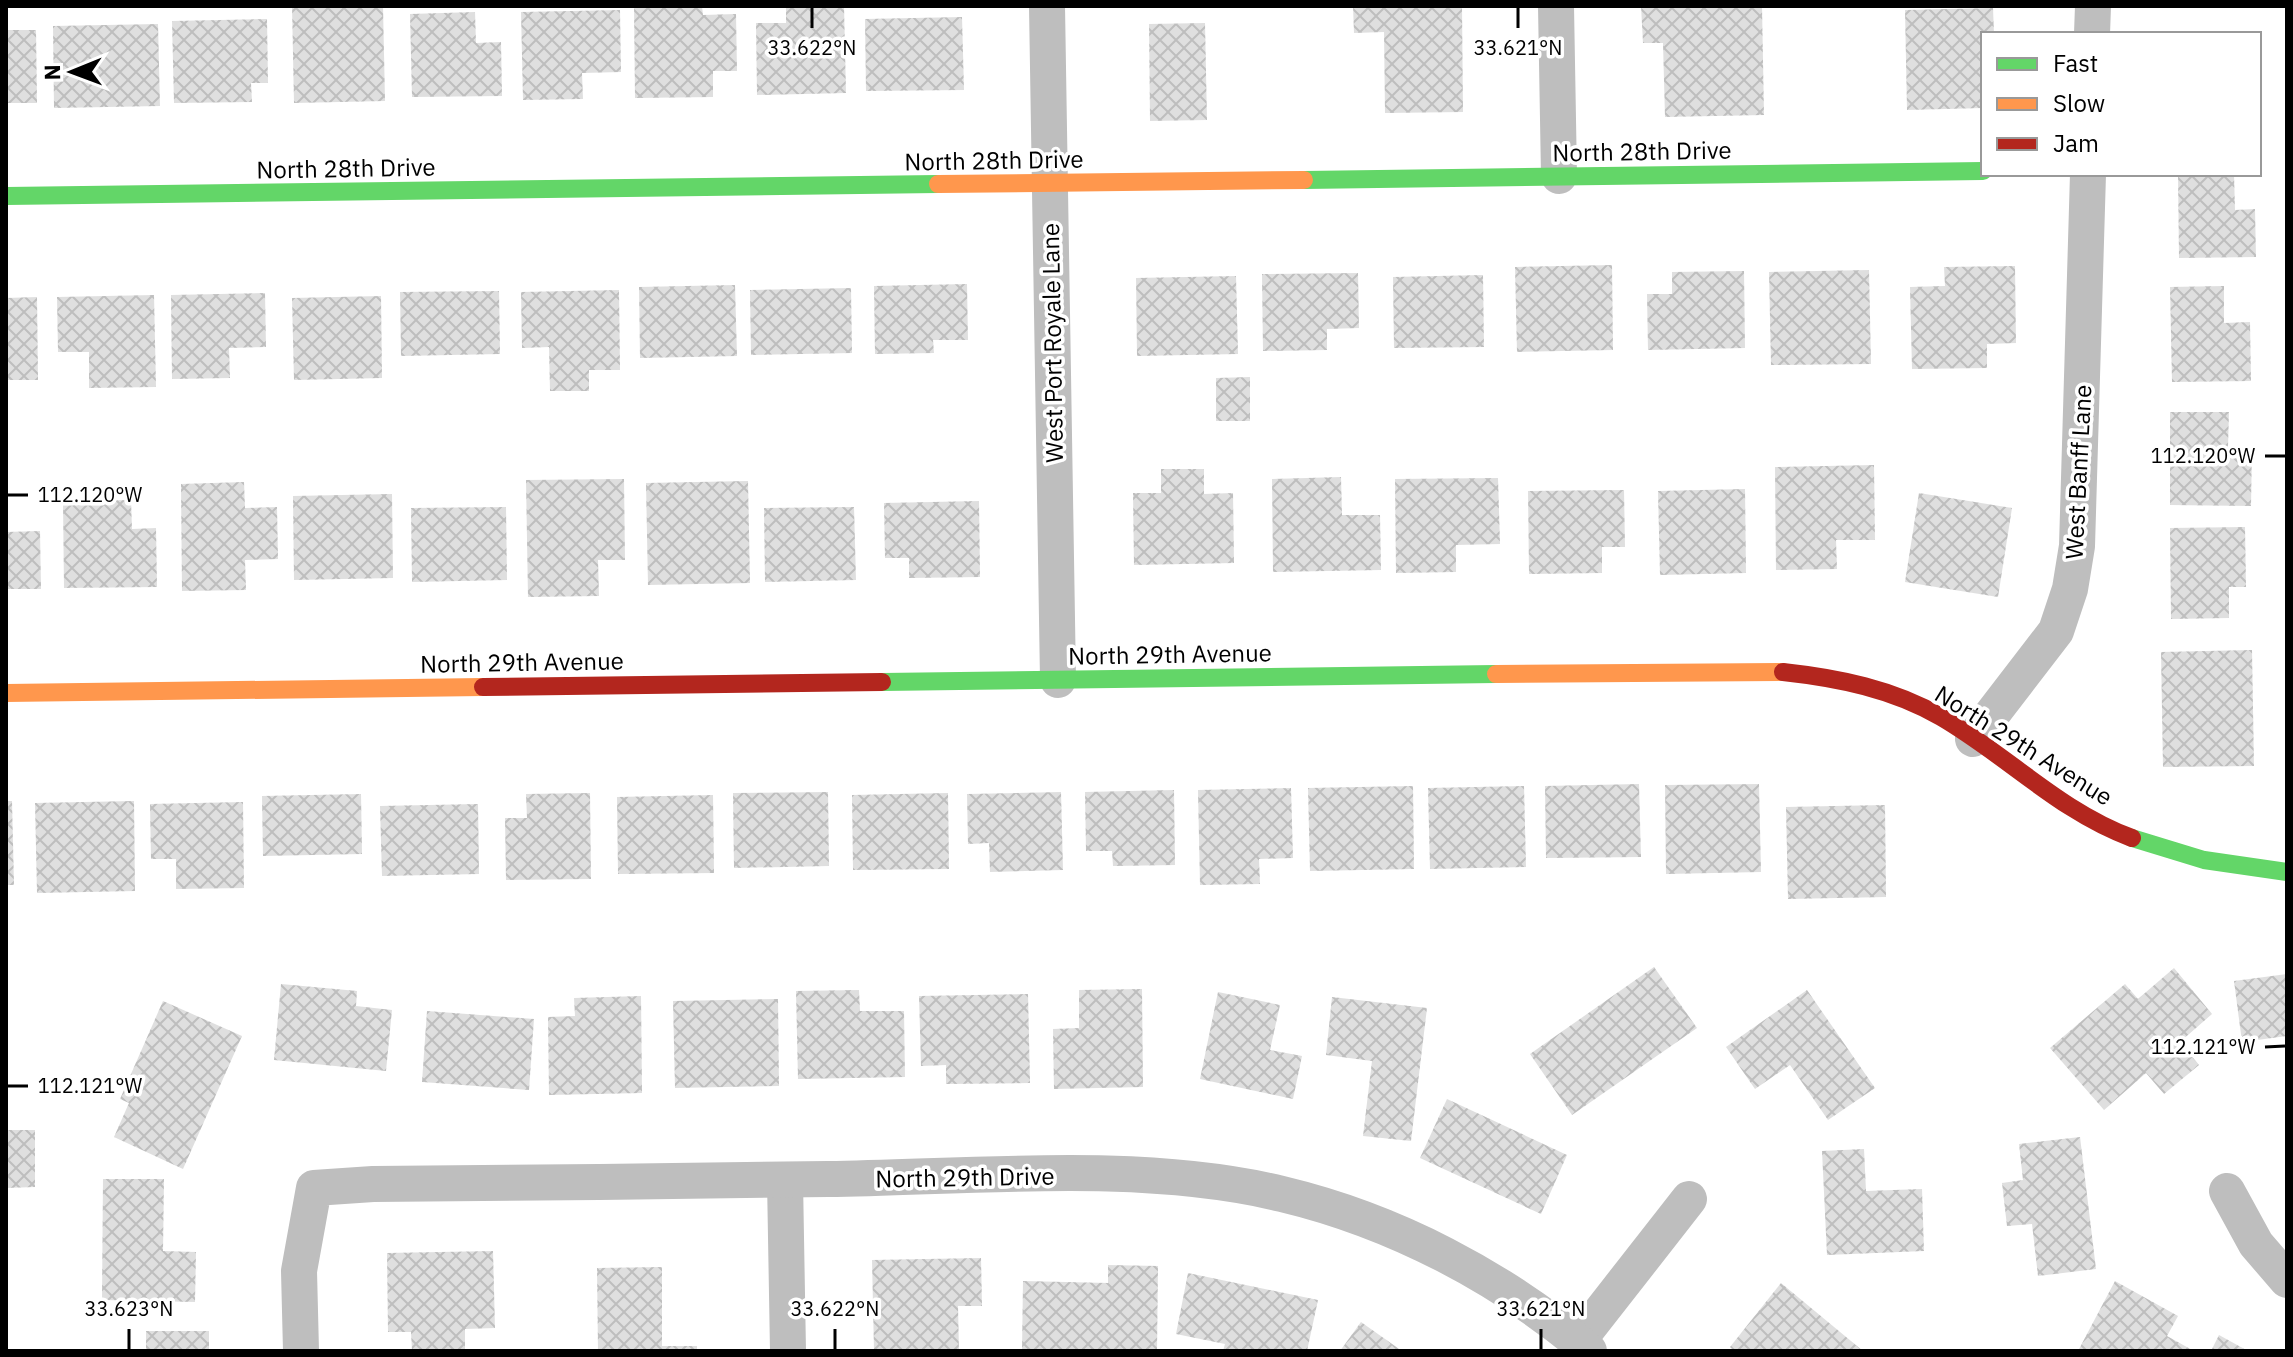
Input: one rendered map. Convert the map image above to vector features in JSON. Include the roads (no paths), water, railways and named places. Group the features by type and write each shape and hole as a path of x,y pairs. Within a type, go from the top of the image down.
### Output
{"street":[{"name":"West Port Royale Lane","path":"1047,6 1058,680"},
{"path":"1556,6 1559,176"},
{"path":"2092,32 2093,6"},
{"name":"North 28th Drive","path":"6,196 1981,171"},
{"name":"West Banff Lane","path":"1973,739 2056,631 2070,589 2077,546 2088,176"},
{"name":"North 29th Avenue","path":"6,693 1768,670 1843,678 1897,696 1942,717 2071,810 2119,832 2189,856 2247,869 2287,872"},
{"name":"North 29th Drive","path":"301,1351 299,1271 314,1188 373,1184 1143,1176 1281,1193 1361,1216 1424,1244 1490,1280 1583,1346 1689,1199"},
{"path":"785,1180 788,1351"},
{"path":"2227,1191 2256,1244 2287,1280"}]}
